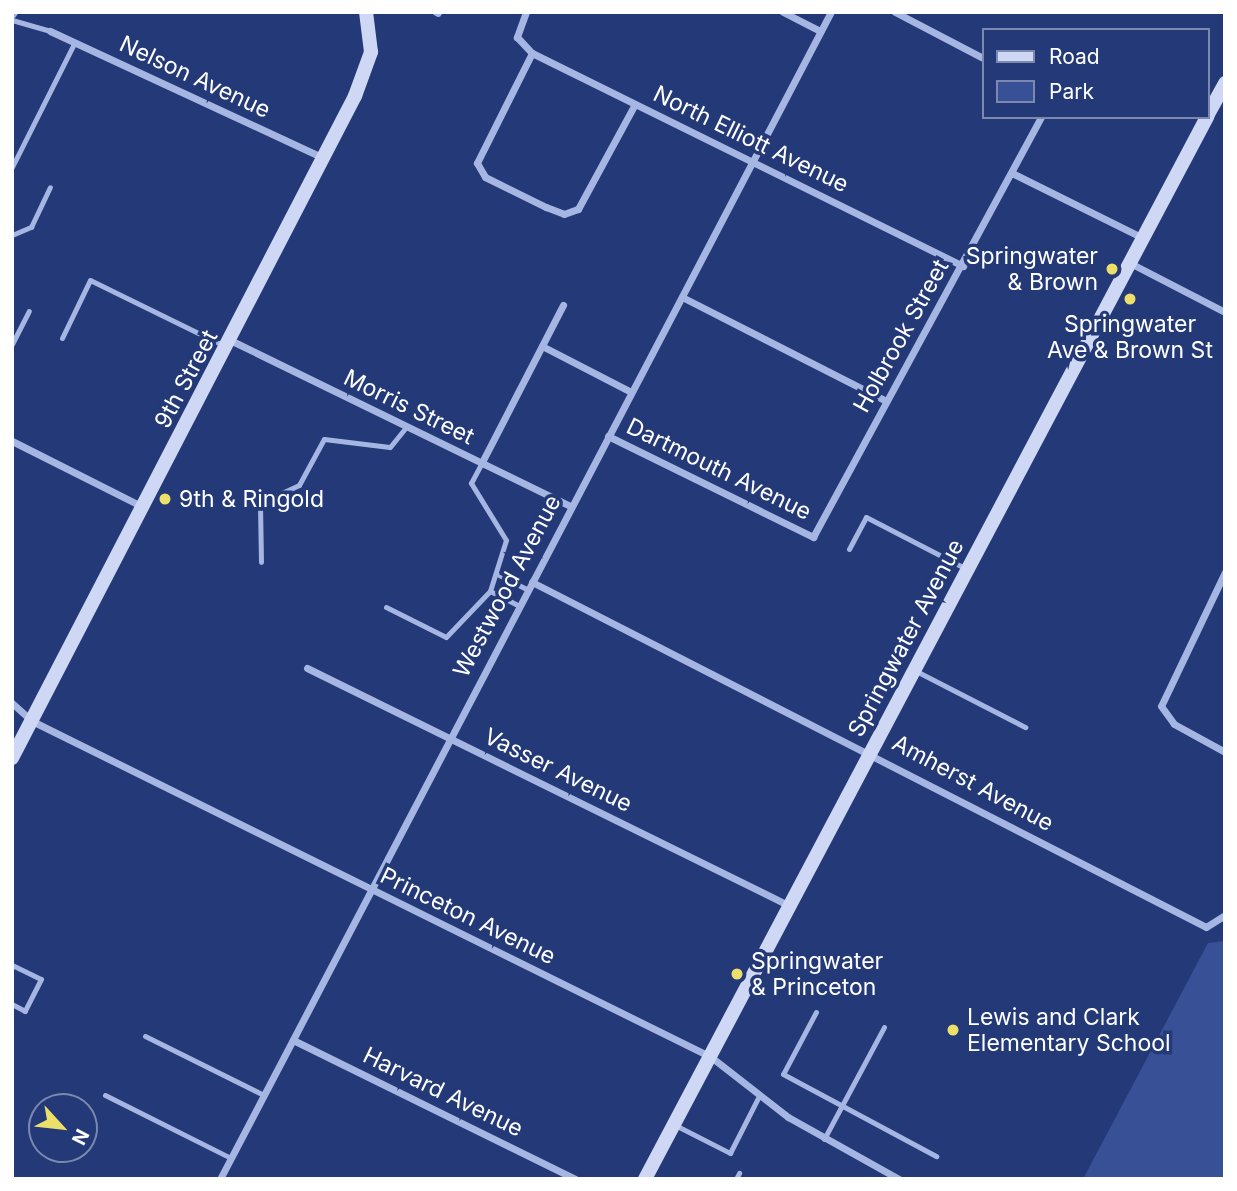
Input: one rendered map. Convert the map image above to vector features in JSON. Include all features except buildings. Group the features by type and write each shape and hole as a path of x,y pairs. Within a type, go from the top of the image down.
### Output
{"street":[{"name":"9th Street","path":"12,758 230,344 366,71 366,12"},
{"name":"North Elliott Avenue","path":"526,12 517,37 521,46 532,53 963,266"},
{"path":"783,12 820,31"},
{"name":"Westwood Avenue","path":"220,1179 831,12"},
{"path":"895,12 982,57"},
{"name":"Nelson Avenue","path":"50,30 324,158"},
{"path":"532,53 477,163 485,177 535,202 564,214 578,209 635,104"},
{"name":"Springwater Avenue","path":"1209,113 1225,83"},
{"name":"Holbrook Street","path":"813,537 963,266 1040,119"},
{"name":"Springwater Avenue","path":"645,1179 1206,119"},
{"path":"1012,173 1143,238"},
{"path":"1130,263 1225,312"},
{"path":"682,298 886,401"},
{"path":"481,464 563,305"},
{"name":"Morris Street","path":"230,344 570,506"},
{"path":"542,346 631,392"},
{"name":"Dartmouth Avenue","path":"608,436 813,537"},
{"path":"12,441 144,507"},
{"path":"1225,572 1161,706 1174,724 1225,752"},
{"name":"Amherst Avenue","path":"532,582 872,751 1206,927 1225,915"},
{"name":"Vasser Avenue","path":"307,668 790,907"},
{"name":"Princeton Avenue","path":"12,703 32,721 711,1057 760,1096 824,1139 899,1179"},
{"name":"Harvard Avenue","path":"293,1040 576,1179"}],"lane":[{"path":"13,15 50,30"},
{"path":"12,167 75,42"},
{"path":"12,234 31,227 50,187"},
{"path":"62,338 90,280 230,344"},
{"path":"12,344 29,311"},
{"path":"261,562 260,503 299,485 324,439 390,447 407,427"},
{"path":"386,607 446,637 490,591 499,576 504,533 471,483 481,464"},
{"path":"849,549 866,517 968,569"},
{"path":"499,576 528,590"},
{"path":"490,591 519,606"},
{"path":"915,670 1025,727"},
{"path":"12,965 41,979 25,1011 12,1004"},
{"path":"816,1012 782,1074 936,1156"},
{"path":"824,1139 884,1027"},
{"path":"145,1035 264,1095"},
{"path":"105,1095 230,1158"},
{"path":"674,1125 730,1153 760,1096"}],"green space":[{"path":"1225,941 1225,1179 1083,1179 1208,943"}],"place":[{"name":"Springwater & Brown","path":"1112,269"},
{"name":"Springwater Ave & Brown St","path":"1130,299"},
{"name":"9th & Ringold","path":"165,499"},
{"name":"Springwater & Princeton","path":"737,974"},
{"name":"Lewis and Clark Elementary School","path":"953,1030"}]}
